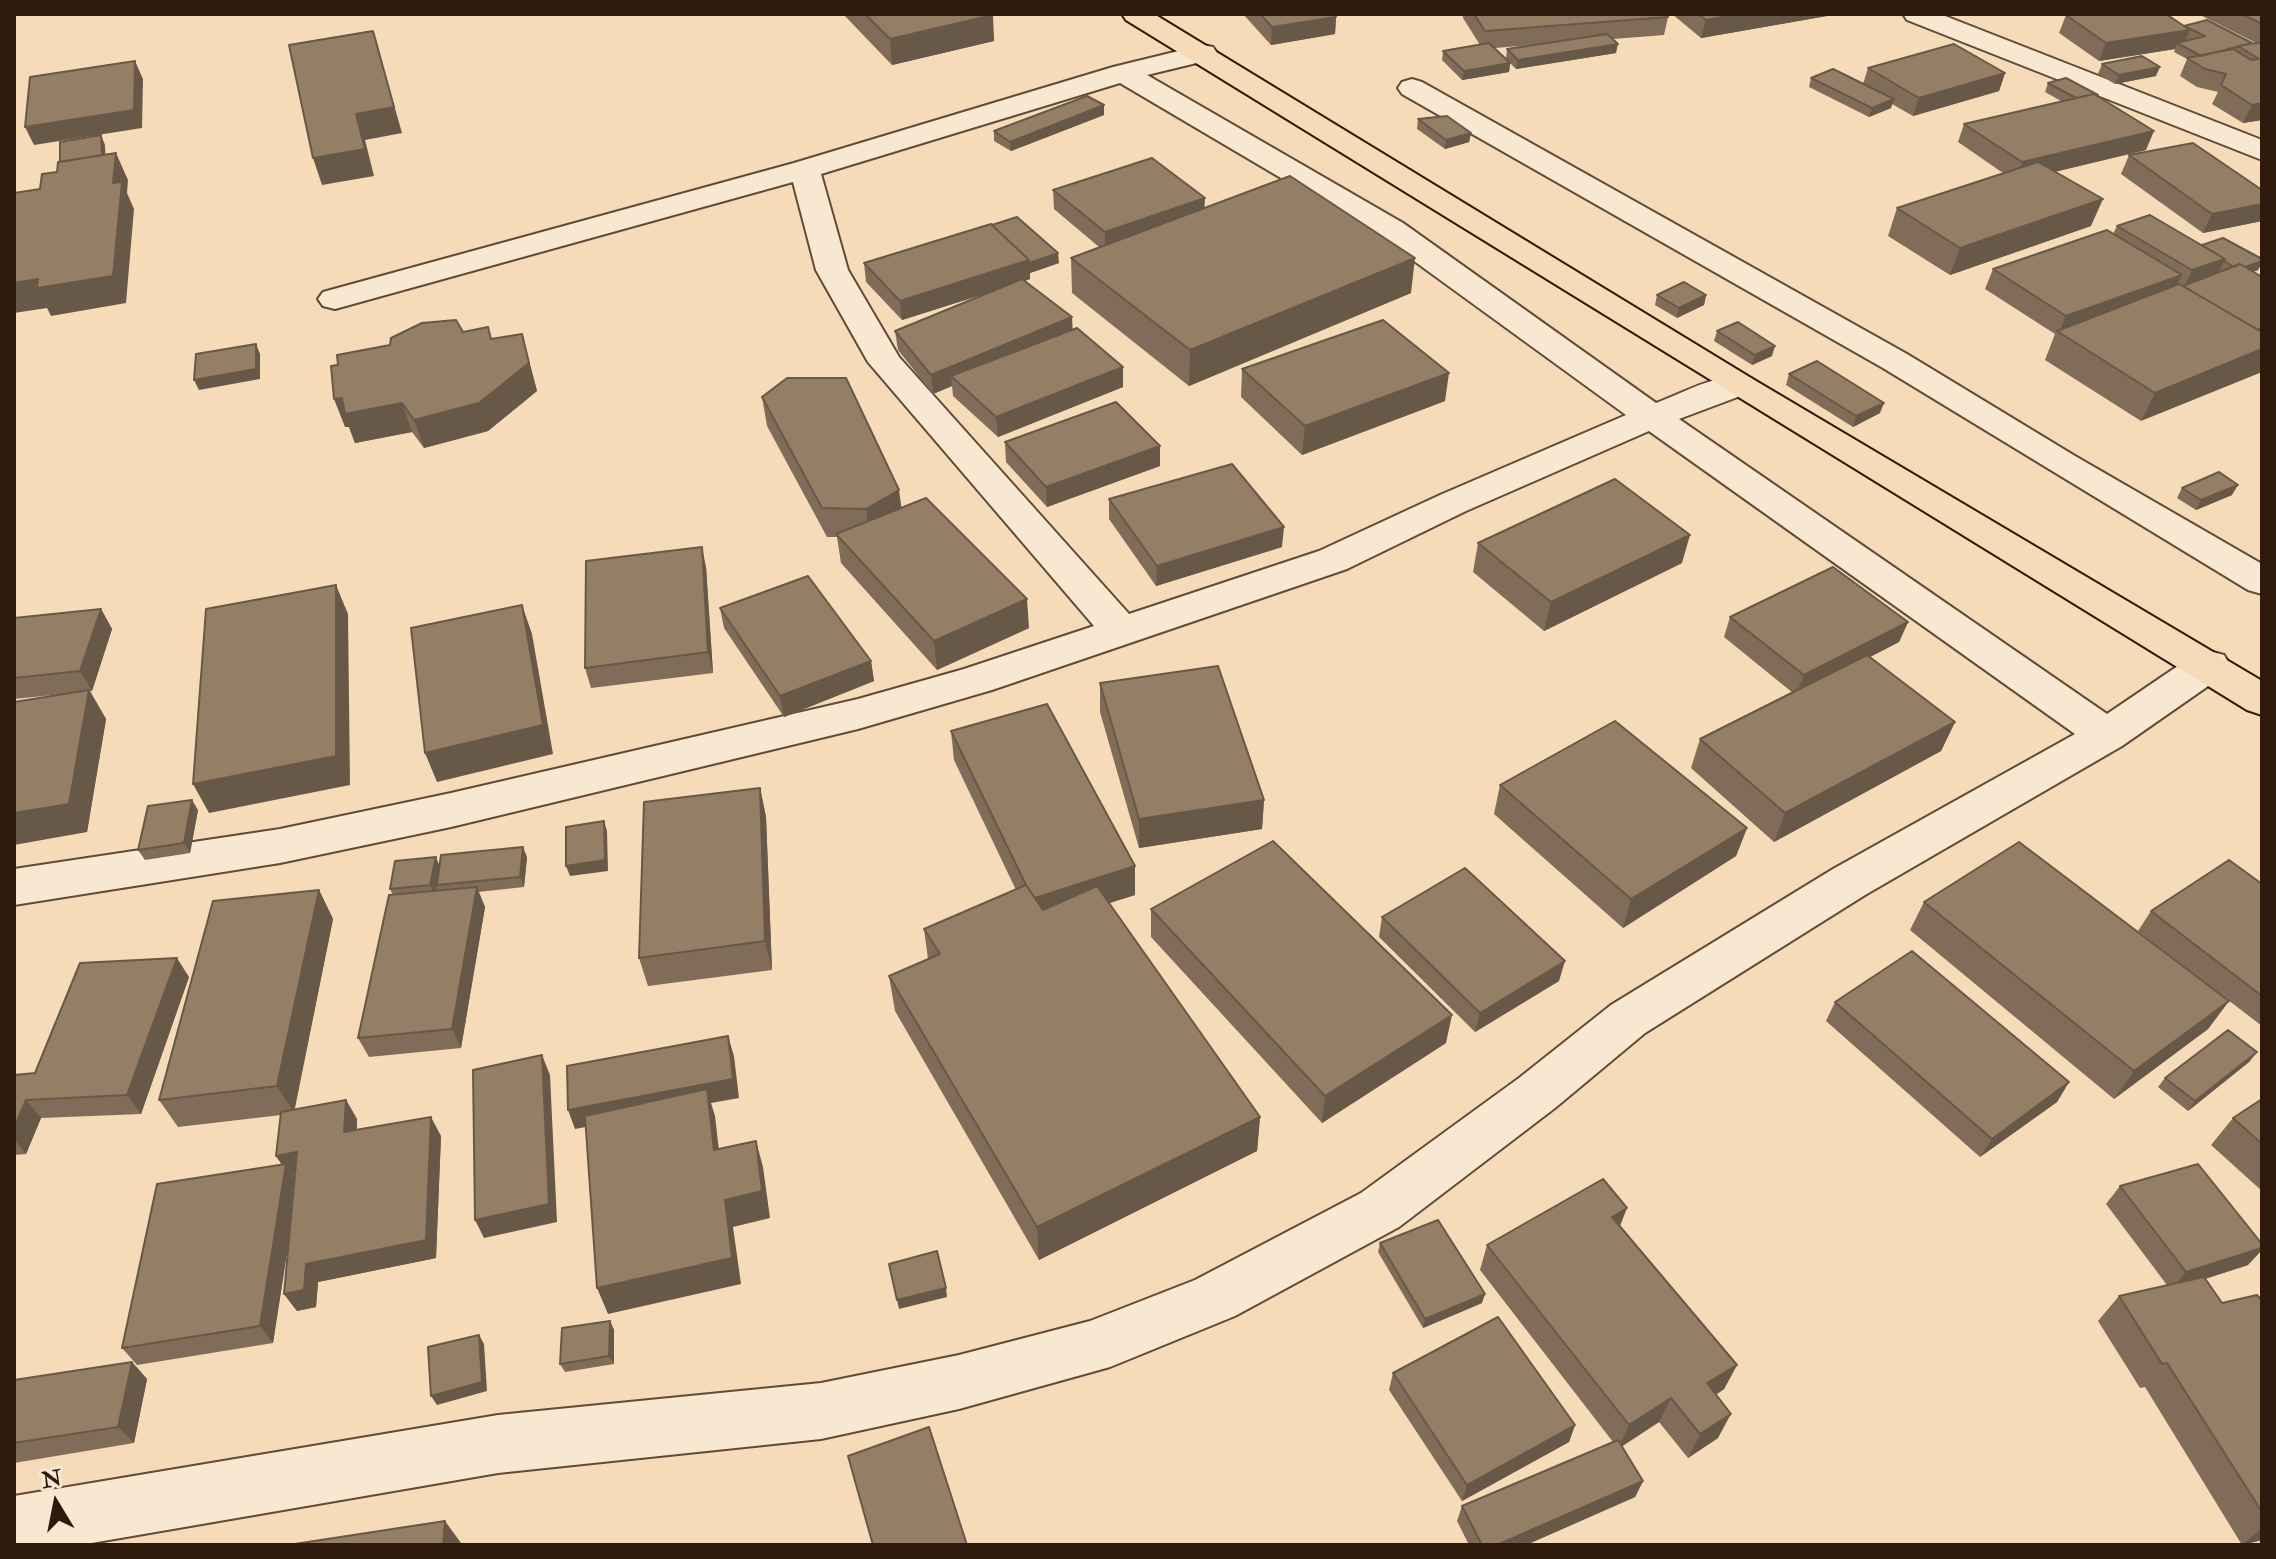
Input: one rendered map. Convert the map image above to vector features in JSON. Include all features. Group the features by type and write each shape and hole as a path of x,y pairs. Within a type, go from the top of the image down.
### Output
{"main road":[{"path":"1135,14 1739,385 2209,665 2262,700"}],"street":[{"path":"1916,14 2262,151"},
{"path":"335,299 805,169 1123,73 1203,53"},
{"path":"1123,73 1392,230 1652,417 2107,735"},
{"path":"1412,88 1895,361 2062,464 2262,581"},
{"path":"805,169 832,270 885,362 1121,631"},
{"path":"14,887 280,846 451,810 858,714 977,680 1333,560 1453,503 1652,417 1739,385"},
{"path":"14,1526 498,1444 821,1411 959,1382 1090,1348 1215,1298 1380,1210 1537,1093 1628,1019 1849,882 2107,735 2209,665"}],"building":[{"path":"865,14 992,14 993,15 890,39"},
{"path":"1260,14 1334,14 1336,17 1272,27"},
{"path":"1474,14 1666,14 1668,17 1485,31"},
{"path":"1698,14 1739,14 1706,20"},
{"path":"2166,14 2190,30 2106,43 2066,15"},
{"path":"2242,14 2262,14 2262,24"},
{"path":"2207,20 2252,43 2201,56 2177,43 2205,36 2184,26"},
{"path":"373,31 394,107 356,114 365,149 313,158 289,45"},
{"path":"1607,34 1618,44 1518,60 1507,49"},
{"path":"2262,42 2262,103 2252,105 2221,85 2226,74 2205,69 2187,58 2233,49 2251,60 2259,59 2238,46"},
{"path":"1489,43 1510,63 1464,71 1443,51"},
{"path":"1954,44 2005,73 1919,98 1868,68"},
{"path":"2142,56 2160,67 2119,75 2102,64"},
{"path":"135,61 134,110 25,127 30,77"},
{"path":"1833,69 1894,99 1872,108 1811,78"},
{"path":"2066,78 2098,95 2076,98 2048,83"},
{"path":"2094,94 2154,131 2022,162 1964,124"},
{"path":"1087,96 1104,105 1010,142 994,131"},
{"path":"1447,116 1471,133 1446,140 1418,119"},
{"path":"101,135 102,155 60,162 60,142"},
{"path":"2193,143 2262,190 2262,204 2212,214 2129,155"},
{"path":"116,153 113,183 122,182 113,276 37,288 38,279 14,283 14,193 40,189 42,174 57,172 58,162"},
{"path":"1152,158 1205,198 1105,232 1053,190"},
{"path":"2038,162 2103,199 1960,248 1897,208"},
{"path":"1290,176 1415,258 1190,350 1071,258"},
{"path":"2150,215 2225,259 2192,270 2117,226"},
{"path":"1017,217 1058,253 1029,263 992,225"},
{"path":"991,224 1029,260 900,301 864,263"},
{"path":"2107,230 2182,275 2066,316 1993,269"},
{"path":"2223,238 2262,261 2234,267 2202,245"},
{"path":"2240,264 2262,277 2262,328 2258,330 2183,286"},
{"path":"1022,279 1072,317 931,375 895,331"},
{"path":"1684,282 1706,295 1679,308 1657,295"},
{"path":"2179,284 2262,332 2262,349 2155,393 2057,331"},
{"path":"456,320 463,332 488,327 491,339 522,334 529,363 479,403 414,420 402,403 345,414 342,398 334,399 331,366 338,365 337,355 390,345 391,338 422,323"},
{"path":"1383,320 1449,373 1305,426 1242,369"},
{"path":"1738,322 1775,346 1755,355 1717,331"},
{"path":"1077,328 1123,367 996,417 951,376"},
{"path":"256,344 256,369 194,380 196,354"},
{"path":"1817,361 1884,403 1856,416 1789,374"},
{"path":"787,378 846,378 899,490 866,509 822,508 762,397"},
{"path":"1116,402 1160,446 1046,487 1005,442"},
{"path":"1232,464 1284,527 1157,566 1109,499"},
{"path":"2219,472 2238,485 2201,500 2182,488"},
{"path":"1615,479 1690,535 1551,602 1478,543"},
{"path":"926,498 1027,599 934,641 836,534"},
{"path":"702,547 708,652 585,668 586,561"},
{"path":"1833,567 1908,622 1804,675 1730,617"},
{"path":"808,576 871,661 780,696 720,608"},
{"path":"336,585 336,756 193,784 206,609"},
{"path":"522,605 543,725 425,753 411,628"},
{"path":"101,609 80,671 14,678 14,618"},
{"path":"1867,655 1955,722 1785,813 1700,739"},
{"path":"1218,666 1264,800 1139,819 1100,683"},
{"path":"89,690 69,804 14,813 14,702"},
{"path":"1047,704 1135,866 1035,898 951,731"},
{"path":"1615,721 1747,828 1631,899 1500,785"},
{"path":"760,788 765,941 639,958 644,802"},
{"path":"192,800 184,843 138,850 148,806"},
{"path":"604,821 605,860 566,866 566,827"},
{"path":"1273,841 1452,1015 1325,1096 1151,909"},
{"path":"2019,842 2229,1001 2134,1071 1924,902"},
{"path":"523,847 520,877 437,885 441,855"},
{"path":"436,857 430,885 390,889 395,861"},
{"path":"2229,860 2262,884 2262,996 2151,911"},
{"path":"1465,868 1565,961 1480,1013 1382,917"},
{"path":"1026,885 1043,910 1097,886 1260,1117 1037,1227 889,976 940,954 924,929"},
{"path":"477,887 452,1029 358,1038 389,895"},
{"path":"319,890 277,1086 159,1100 213,901"},
{"path":"1912,951 2069,1082 1992,1139 1835,1002"},
{"path":"177,958 127,1095 26,1100 14,1128 14,1075 35,1073 80,963"},
{"path":"2228,1030 2257,1052 2195,1101 2165,1078"},
{"path":"728,1036 733,1079 568,1110 567,1066"},
{"path":"542,1055 549,1204 475,1220 473,1070"},
{"path":"707,1089 714,1150 756,1141 762,1191 725,1200 732,1258 597,1288 585,1116"},
{"path":"2262,1099 2262,1144 2233,1118"},
{"path":"346,1100 344,1132 431,1117 426,1240 306,1264 304,1290 284,1294 297,1152 276,1156 281,1112"},
{"path":"286,1164 260,1326 122,1348 157,1184"},
{"path":"2198,1164 2262,1244 2262,1248 2186,1272 2120,1186"},
{"path":"1603,1179 1627,1208 1612,1217 1737,1365 1707,1383 1731,1414 1700,1434 1671,1398 1629,1425 1487,1245"},
{"path":"1438,1220 1485,1294 1425,1319 1380,1243"},
{"path":"937,1251 946,1288 897,1300 889,1264"},
{"path":"2204,1277 2222,1303 2257,1295 2262,1301 2262,1512 2167,1363 2162,1364 2119,1296"},
{"path":"1498,1317 1575,1425 1467,1485 1393,1373"},
{"path":"610,1321 609,1356 560,1364 562,1328"},
{"path":"479,1335 482,1382 431,1396 428,1347"},
{"path":"132,1362 118,1427 14,1443 14,1380"},
{"path":"929,1427 967,1545 873,1545 848,1456"},
{"path":"1618,1440 1643,1481 1497,1545 1482,1545 1462,1506"},
{"path":"445,1521 443,1545 288,1545"}]}
